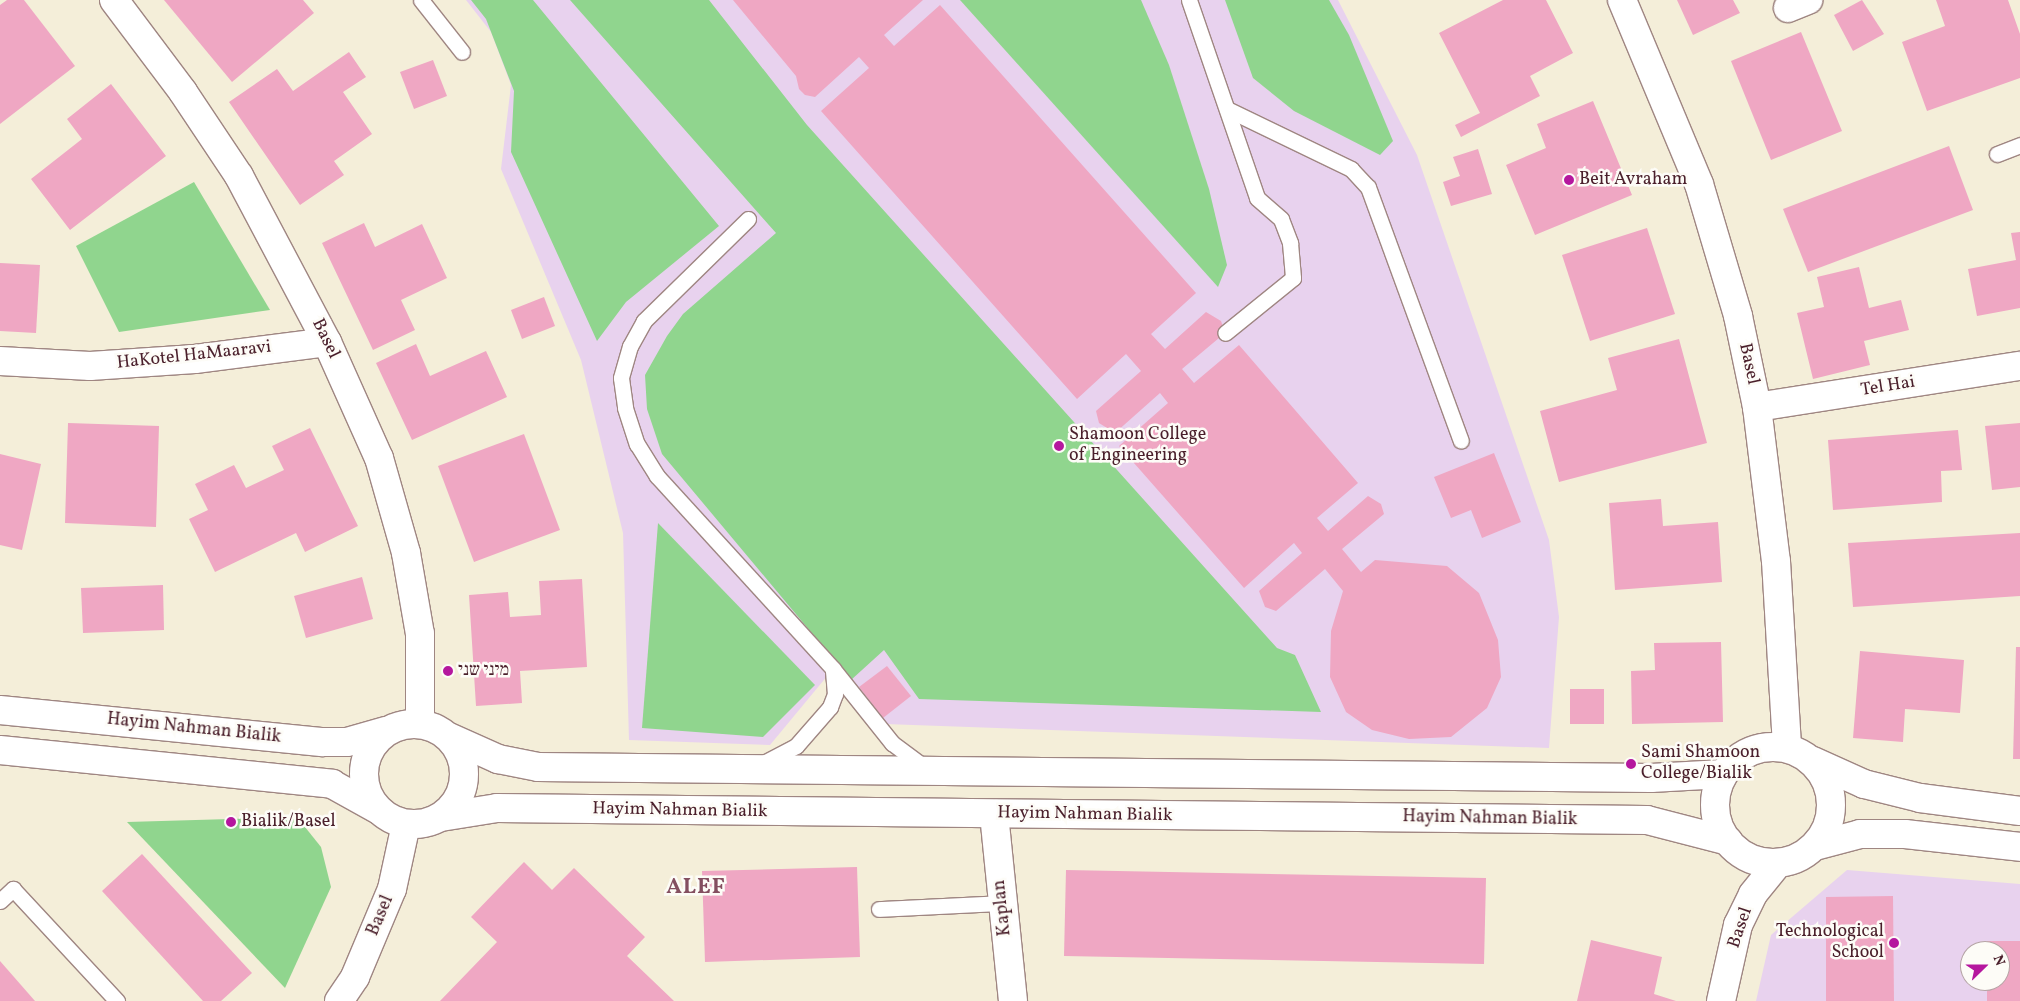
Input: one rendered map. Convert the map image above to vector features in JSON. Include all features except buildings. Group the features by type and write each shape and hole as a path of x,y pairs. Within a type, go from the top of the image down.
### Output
{"street":[{"name":"Basel","path":"114,0 183,92 238,176 327,342 379,458 406,553 420,634 420,723"},
{"name":"Basel","path":"1622,0 1699,184 1738,316 1757,407 1776,561 1787,747"},
{"name":"HaKotel HaMaaravi","path":"0,361 90,366 195,360 327,342"},
{"name":"Tel Hai","path":"1757,407 2020,366"},
{"name":"Hayim Nahman Bialik","path":"0,710 323,742 347,742 386,731"},
{"path":"379,810 369,798 363,768 374,741 386,731 402,724 420,723 436,727 449,737 498,759 538,767 1651,778 1723,774"},
{"path":"0,750 332,784 379,810 391,819 406,824 430,822 441,817 460,794 464,780 461,757 449,737"},
{"path":"1812,761 1828,785 1831,813 1826,831 1815,846 1804,855 1778,863 1753,860 1728,841 1719,826 1715,808 1716,790 1723,774 1735,760 1750,750 1769,746 1787,747 1812,761 1864,784 1920,798 2020,811"},
{"name":"Hayim Nahman Bialik","path":"441,817 497,808 1647,820 1728,841"},
{"name":"Kaplan","path":"994,814 1013,1001"},
{"name":"Basel","path":"339,1001 355,977 392,889 406,824"},
{"path":"1815,846 1860,834 1905,834 2020,847"},
{"name":"Basel","path":"1721,1001 1738,925 1753,894 1778,863"}],"lane":[{"path":"421,0 462,52"},
{"path":"1189,0 1258,198 1281,219 1290,242 1293,278 1225,333"},
{"path":"1227,109 1351,170 1368,187 1461,441"},
{"path":"1997,154 2020,145"},
{"path":"748,219 644,321 630,346 621,378 625,408 637,444 657,476 833,669 892,743 929,770"},
{"path":"752,769 796,746 830,707 834,694 833,669"},
{"path":"0,901 14,889 117,1001"},
{"path":"879,909 1002,903"}],"shaded area":[{"name":"Shamoon College of Engineering","path":"466,0 1338,0 1417,155 1549,540 1559,617 1549,748 885,724 833,669 770,745 629,740 623,533 581,360 501,169 511,85 491,32"},
{"name":"Technological School","path":"1847,870 2020,884 2020,1001 1756,1001 1771,935"}],"green space":[{"path":"471,0 533,0 719,226 626,302 597,341 511,152 514,91 486,19"},
{"path":"570,0 709,0 807,125 1277,648 1295,655 1321,712 919,699 884,650 851,680 662,454 647,409 645,375 667,336 683,314 776,233"},
{"path":"960,0 1141,0 1169,65 1209,189 1227,265 1218,287"},
{"path":"1225,0 1329,0 1349,35 1393,141 1380,155 1294,111 1253,78"},
{"path":"194,182 270,310 119,332 76,246"},
{"path":"658,523 815,685 763,737 642,728"},
{"path":"297,817 321,847 331,887 285,988 127,822"}],"place":[{"name":"Beit Avraham","path":"1569,180"},
{"name":"Shamoon College of Engineering","path":"1059,446"},
{"name":"מיני שני","path":"448,671"},
{"name":"Sami Shamoon College/Bialik","path":"1631,764"},
{"name":"Bialik/Basel","path":"231,822"},
{"name":"Technological School","path":"1894,943"}],"district":[{"name":"ALEF","path":"696,888"}]}
